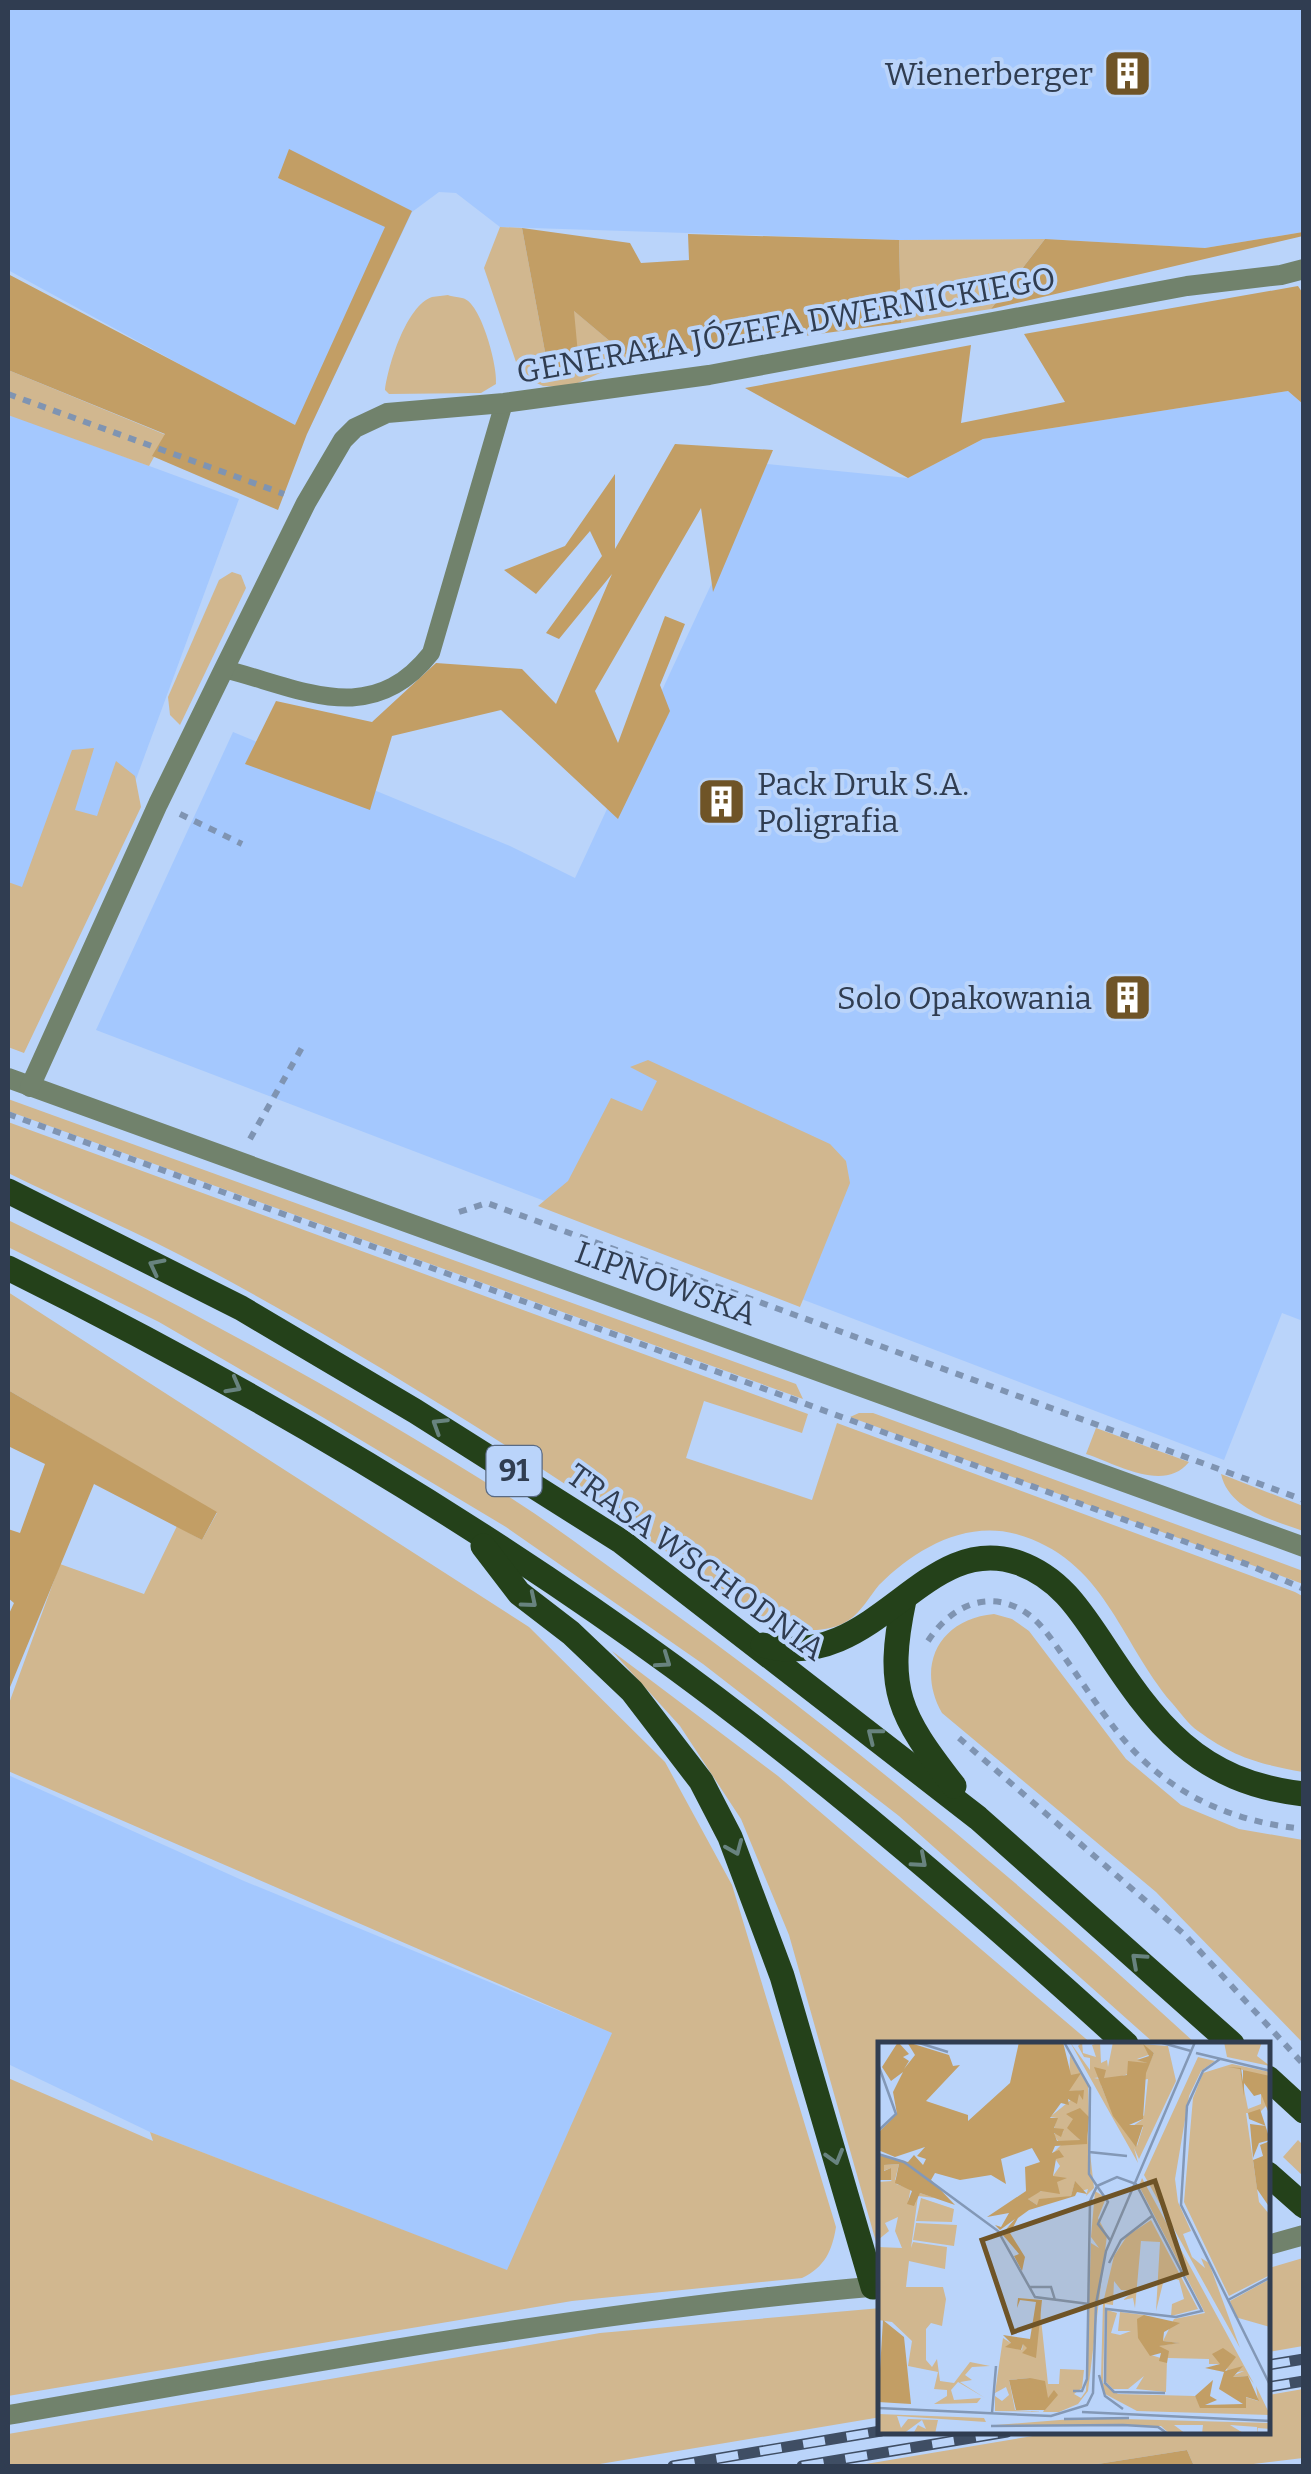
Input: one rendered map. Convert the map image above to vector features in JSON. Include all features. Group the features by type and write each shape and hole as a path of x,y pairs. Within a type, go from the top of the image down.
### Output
{"main road":[{"name":"TRASA WSCHODNIA","path":"8,1191 241,1308 415,1410 622,1542 978,1818 1230,2042"},
{"name":"91","path":"8,1268 149,1338 293,1418 468,1527 674,1667 904,1847 1124,2042"},
{"path":"468,1527 519,1593 632,1690 701,1781 730,1837 763,1920 877,2286"},
{"path":"758,1644 793,1649 832,1644 854,1634 946,1567 970,1560 1014,1561 1051,1578 1071,1599 1150,1713 1192,1754 1241,1782 1304,1794"},
{"path":"904,1600 895,1668 902,1709 922,1745 978,1818"},
{"path":"1271,2081 1304,2111"},
{"path":"1271,2176 1304,2206"}],"street":[{"name":"GENERAŁA JÓZEFA DWERNICKIEGO","path":"30,1086 158,804 306,502 344,440 367,421 414,410 504,403 708,375 1304,268"},
{"name":"LIPNOWSKA","path":"8,1078 1304,1547"},
{"path":"1271,2244 1304,2235"},
{"path":"8,2414 478,2334 607,2315 877,2286"}],"lane":[{"path":"224,668 337,698 363,699 389,691 413,676 431,653 504,403"}],"path":[{"path":"8,394 306,502"},
{"path":"158,804 242,844"},
{"path":"232,1134 250,1140 304,1044"},
{"path":"8,1114 1236,1560 1304,1589"},
{"path":"453,1213 471,1211 487,1203 510,1210 1304,1500"},
{"path":"924,1650 944,1620 962,1606 982,1600 1005,1602 1044,1629 1131,1747 1178,1788 1240,1818 1304,1829"},
{"path":"952,1732 1186,1934 1304,2066"}],"shaded area":[{"name":"Wienerberger","path":"8,8 1303,8 1303,232 1205,248 1045,239 899,240 500,227 456,193 439,192 412,212 307,434 8,270"},
{"path":"289,149 412,211 307,434 278,510 152,456 165,434 8,370 8,274 295,425 385,227 278,178"},
{"path":"500,227 522,228 548,368 573,310 631,359 569,387 543,386 528,379 517,365 484,268"},
{"path":"522,228 630,243 641,263 689,260 688,234 899,240 901,323 631,359 574,311 579,365 548,368"},
{"path":"1303,232 1303,236 991,309 1045,239 1205,248"},
{"path":"1045,239 991,309 901,323 899,240"},
{"path":"1298,286 1304,295 1303,404 1288,391 983,439 908,478 745,388 971,345 961,423 1065,402 1024,334"},
{"path":"448,295 465,299 477,313 492,352 496,384 481,393 389,394 385,390 390,367 406,324 423,303"},
{"path":"8,370 166,435 149,466 8,415"},
{"path":"1288,391 1303,404 1303,1321 1282,1313 1224,1460 96,1030 233,732 510,846 575,878 767,464 908,478 983,439"},
{"path":"8,414 239,499 85,918 8,890"},
{"path":"675,444 773,450 713,592 701,508 595,691 618,743 665,616 685,624 660,685 670,711 618,819 501,710 392,736 370,810 245,764 276,701 372,722 436,663 522,669 556,704 612,574 559,639 546,633 602,556 590,531 536,594 504,570 565,546 615,474 615,549"},
{"path":"232,572 241,575 246,588 180,725 170,715 168,697 219,580"},
{"path":"94,748 75,810 97,816 116,761 135,776 141,807 24,1053 8,1047 8,882 22,887 72,750"},
{"path":"648,1060 830,1144 846,1161 850,1183 800,1307 538,1206 568,1181 611,1098 642,1111 657,1081 630,1067"},
{"path":"8,1099 796,1384 803,1399 8,1111"},
{"path":"8,1122 808,1414 802,1433 704,1401 686,1458 812,1500 837,1423 1295,1592 1304,1597 1303,1772 1248,1759 1194,1728 1154,1679 1090,1582 1046,1546 1016,1534 978,1531 941,1541 893,1572 857,1613 839,1625 809,1630 768,1622 562,1482 280,1309 182,1256 8,1173"},
{"path":"8,1220 266,1354 517,1502 713,1642 856,1751 994,1865 1194,2042 1153,2042 899,1816 703,1664 506,1527 159,1322 8,1247"},
{"path":"8,1292 529,1627 665,1762 732,1885 836,2227 830,2251 816,2269 802,2278 572,2301 8,2396 8,2078 153,2141 150,2132 507,2270 612,2033 8,1771 8,1706 60,1564 144,1594 177,1526 202,1540 217,1513 8,1390"},
{"path":"8,1390 217,1512 202,1540 94,1484 8,1692 8,1616 14,1603 8,1598 8,1529 20,1533 45,1464 8,1446"},
{"path":"873,1413 1303,1571 1303,1584 850,1417"},
{"path":"1096,1428 1189,1462 1167,1475 1126,1469 1086,1454"},
{"path":"1221,1474 1303,1506 1303,1531 1243,1505 1233,1497"},
{"path":"994,1614 1012,1619 1029,1631 1126,1759 1181,1805 1239,1829 1303,1840 1303,2043 1156,1892 942,1713 931,1678 938,1647 959,1625"},
{"path":"612,1651 778,1776 1090,2042 878,2042 878,2245 789,1935 741,1819 680,1726"},
{"path":"8,1775 244,1881 613,2033 508,2271 150,2132 8,2064"},
{"path":"1298,2140 1303,2145 1303,2176 1283,2157"},
{"path":"1303,2258 1303,2346 1271,2352 1271,2267"},
{"path":"878,2308 878,2418 588,2466 8,2466 8,2434 600,2333"},
{"path":"1303,2389 1303,2458 1237,2466 1194,2466 1187,2450 1085,2466 854,2466 1045,2434 1271,2434 1271,2395"},
{"path":"1187,2450 1194,2466 1085,2466"}],"railway":[{"path":"1271,2364 1304,2359"},
{"path":"1271,2386 1304,2381"},
{"path":"673,2466 878,2432"},
{"path":"802,2466 995,2434"}],"place":[{"name":"Wienerberger","path":"1128,74"},
{"name":"Pack Druk S.A. Poligrafia","path":"722,802"},
{"name":"Solo Opakowania","path":"1127,998"}]}
